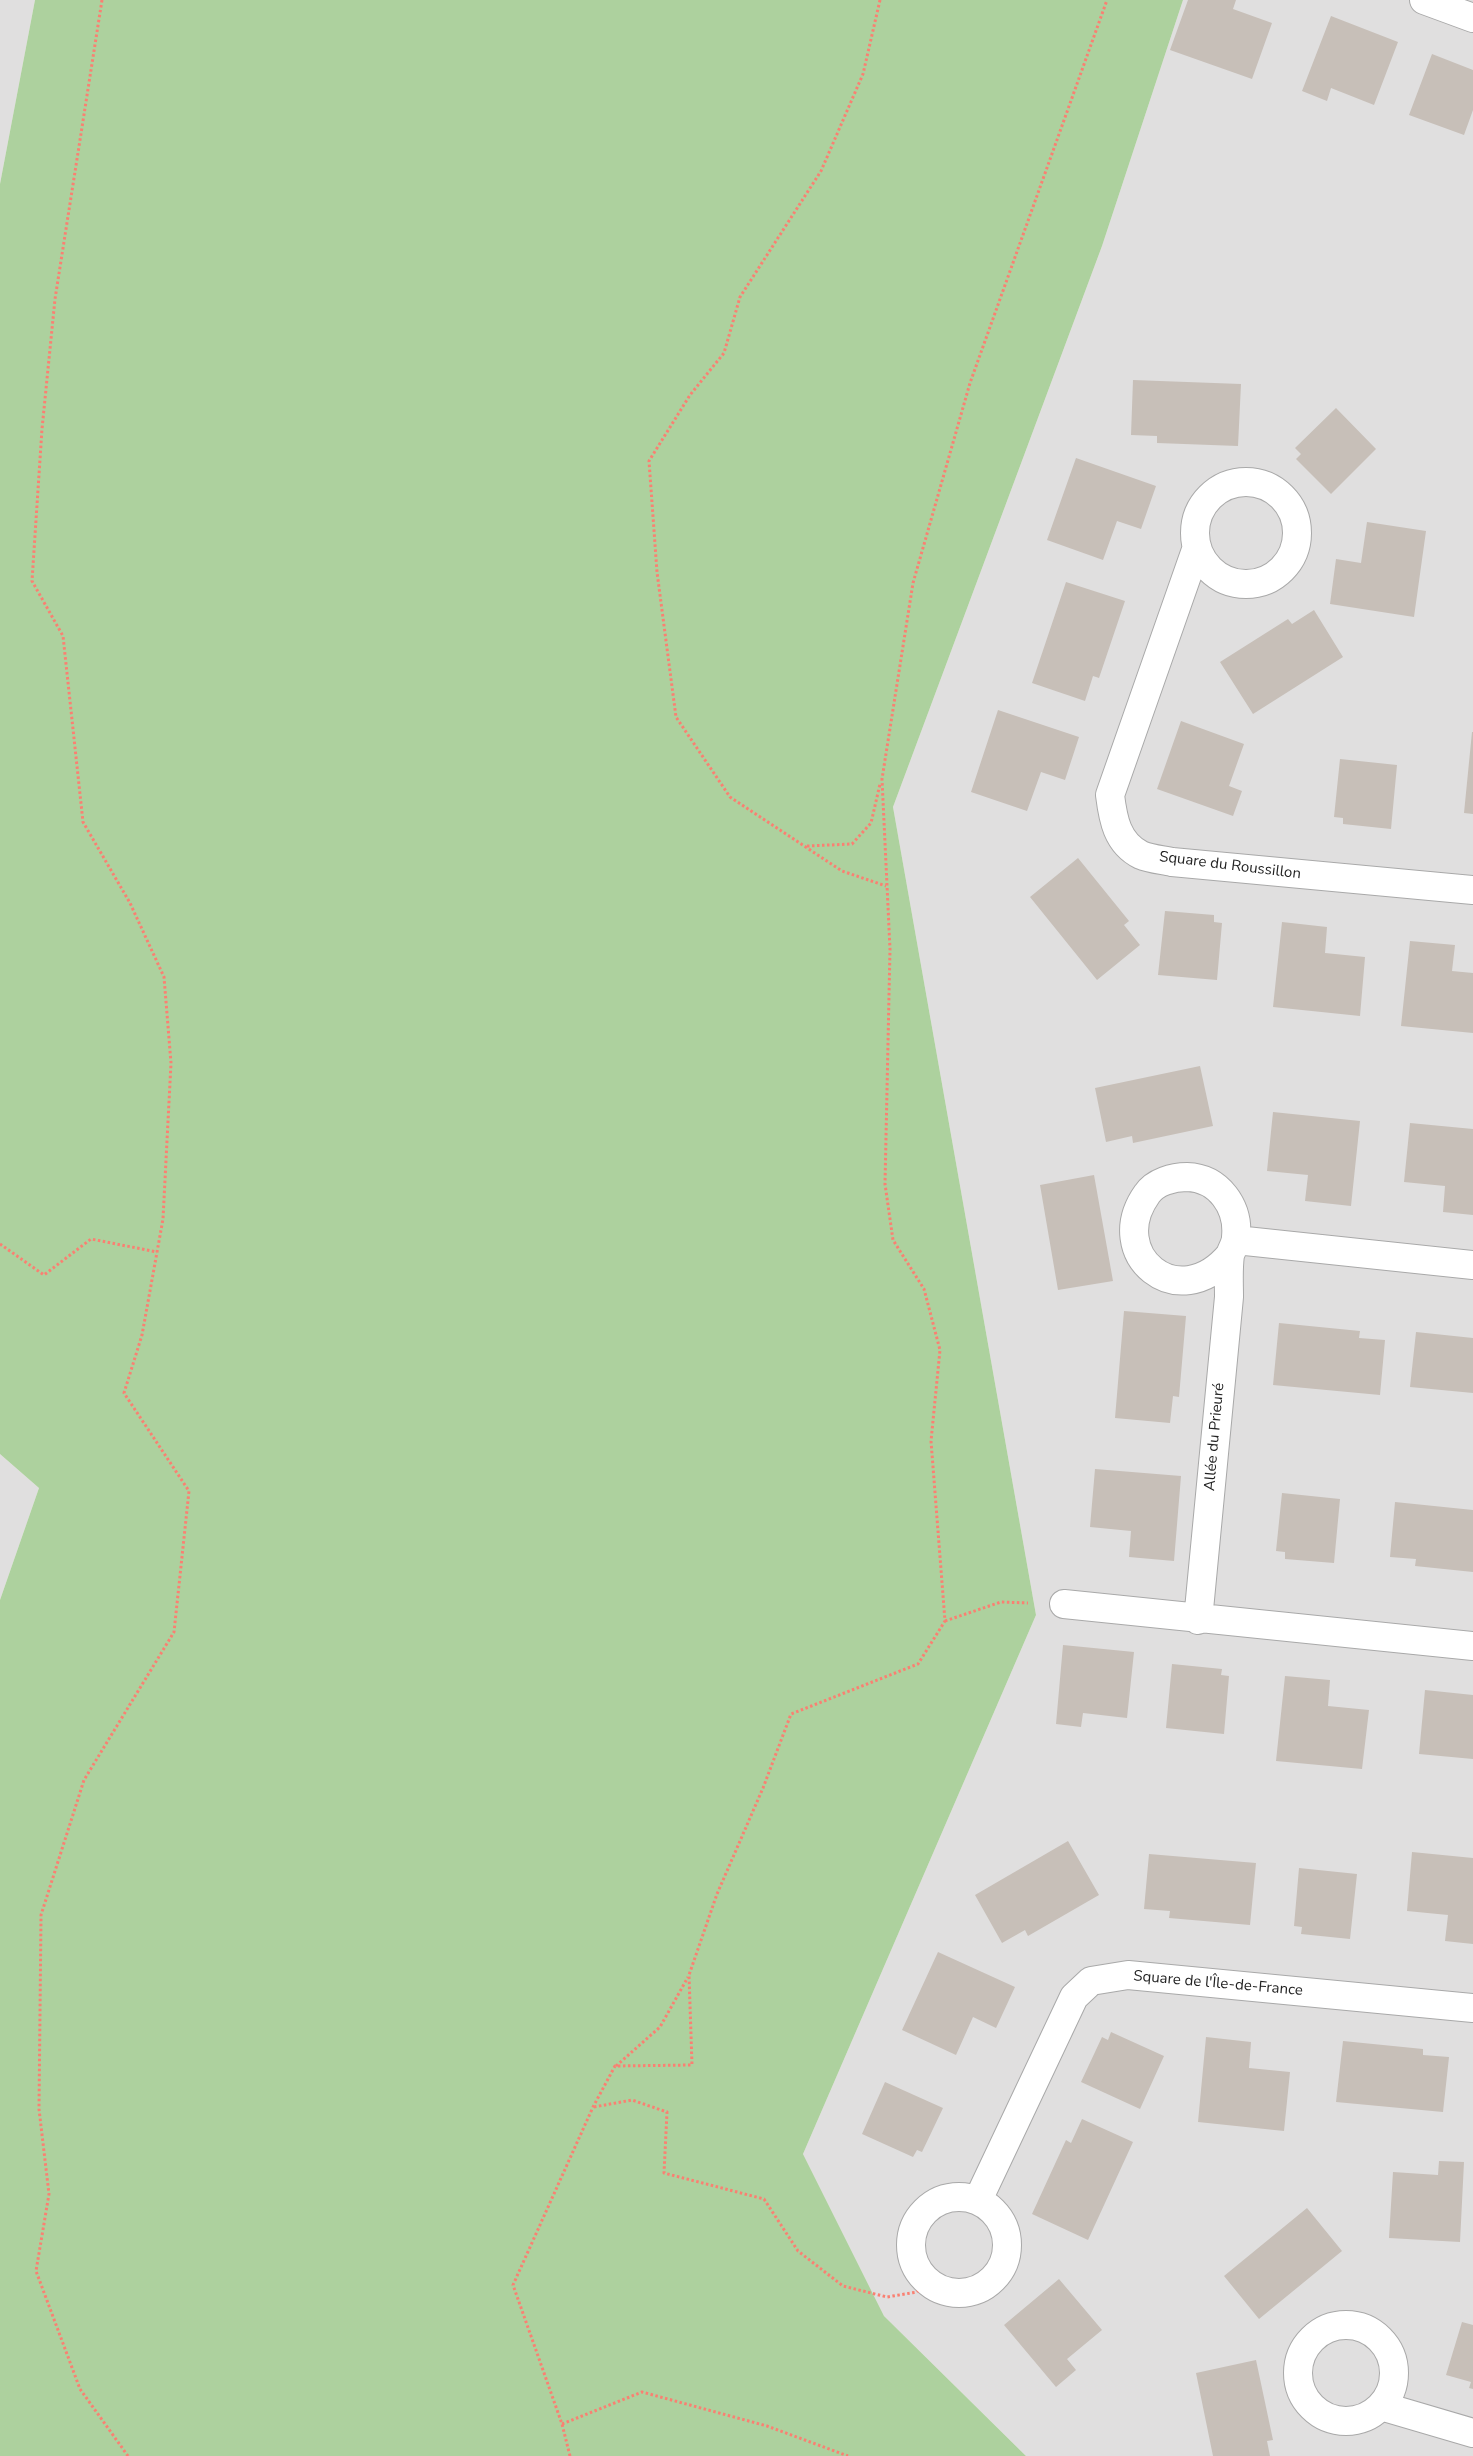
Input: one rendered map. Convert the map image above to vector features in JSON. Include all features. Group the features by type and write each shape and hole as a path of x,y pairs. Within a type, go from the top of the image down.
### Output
{"street":[{"path":"1424,0 1473,18"},
{"name":"Square du Roussillon","path":"1197,547 1110,795 1113,820 1123,841 1141,855 1172,862 1473,890"},
{"name":"Allée du Prieuré","path":"1198,1620 1233,1247 1473,1265"},
{"path":"1064,1604 1198,1620 1473,1646"},
{"name":"Square de l'Île-de-France","path":"978,2200 1056,2029 1074,1996 1091,1981 1128,1975 1473,2008"},
{"path":"962,2196 978,2200 991,2209 1001,2221 1006,2236 1007,2252 1002,2267 993,2280 980,2290 965,2294 949,2294 928,2282 922,2277 913,2263 910,2247 912,2231 920,2216 931,2205 946,2198 962,2196"},
{"path":"1381,2406 1473,2433"}],"path":[{"path":"102,0 54,299 42,429 32,581 64,636 83,822 130,903 164,977 171,1064 163,1219 142,1335 124,1393 189,1491 174,1632 84,1780 41,1916 38,2109 50,2194 36,2271 80,2389 128,2456"},
{"path":"880,0 863,74 821,171 740,298 724,353 690,395 649,462 657,572 676,717 730,797 842,871 886,886"},
{"path":"806,846 852,844 871,823 882,779 913,583 967,392 1107,0"},
{"path":"570,2456 562,2424 513,2285 593,2107 615,2066 660,2027 688,1975 717,1894 763,1788 791,1714 918,1664 945,1621 931,1441 940,1350 924,1289 893,1240 885,1184 890,949 882,779"},
{"path":"0,1244 44,1275 91,1239 157,1252"},
{"path":"945,1621 1001,1602 1064,1604"},
{"path":"615,2066 692,2065 688,1975"},
{"path":"593,2107 632,2100 667,2112 664,2173 764,2199 798,2250 843,2286 886,2297 917,2292 928,2282"},
{"path":"562,2424 642,2392 767,2426 848,2456"}],"shaded area":[{"path":"0,0 35,0 0,184"},
{"path":"1183,0 1473,0 1473,2456 1026,2456 884,2316 803,2154 1036,1615 893,807 1102,246"},
{"path":"0,1454 39,1488 0,1600"}],"green space":[{"path":"35,0 1183,0 1102,246 893,807 1036,1615 803,2154 884,2316 1026,2456 0,2456 0,1600 39,1488 0,1454 0,184"}],"building":[{"path":"1188,0 1236,0 1233,9 1272,23 1252,79 1170,50"},
{"path":"1331,16 1398,42 1374,105 1331,88 1327,101 1302,91"},
{"path":"1432,54 1473,70 1473,110 1464,135 1409,115"},
{"path":"1133,380 1241,384 1238,446 1157,443 1157,436 1131,435"},
{"path":"1336,408 1376,449 1331,494 1296,459 1301,454 1295,448"},
{"path":"1076,458 1156,486 1141,529 1117,521 1103,560 1047,540"},
{"path":"1367,522 1426,531 1414,617 1330,604 1336,559 1361,563"},
{"path":"1066,582 1125,601 1099,678 1093,676 1085,701 1032,683"},
{"path":"1314,610 1343,657 1253,714 1220,662 1288,619 1292,624"},
{"path":"998,710 1079,737 1065,780 1041,772 1027,811 971,792"},
{"path":"1181,721 1244,744 1229,786 1242,791 1233,816 1157,789"},
{"path":"1473,732 1473,814 1464,813"},
{"path":"1340,759 1397,765 1391,829 1343,824 1343,818 1334,817"},
{"path":"1078,858 1129,921 1124,925 1140,945 1097,980 1030,897"},
{"path":"1165,911 1214,915 1214,922 1222,923 1217,980 1158,975"},
{"path":"1282,922 1327,927 1325,953 1365,957 1360,1016 1273,1007"},
{"path":"1410,941 1455,945 1452,971 1473,973 1473,1033 1401,1026"},
{"path":"1200,1066 1213,1126 1133,1143 1132,1136 1106,1142 1095,1088"},
{"path":"1273,1112 1360,1121 1351,1206 1305,1201 1308,1175 1267,1171"},
{"path":"1410,1123 1473,1129 1473,1215 1443,1212 1445,1186 1404,1182"},
{"path":"1094,1175 1113,1281 1058,1290 1040,1185"},
{"path":"1124,1311 1186,1316 1179,1397 1173,1396 1170,1423 1115,1418"},
{"path":"1279,1323 1360,1331 1359,1338 1385,1340 1380,1395 1273,1385"},
{"path":"1416,1332 1473,1338 1473,1393 1410,1387"},
{"path":"1095,1469 1181,1476 1174,1561 1129,1557 1131,1531 1090,1527"},
{"path":"1282,1493 1340,1499 1334,1563 1285,1559 1285,1552 1276,1551"},
{"path":"1395,1502 1473,1510 1473,1572 1415,1566 1416,1559 1390,1557"},
{"path":"1063,1645 1134,1652 1127,1718 1083,1713 1081,1727 1056,1724"},
{"path":"1172,1664 1222,1669 1221,1675 1229,1676 1224,1734 1166,1728"},
{"path":"1285,1676 1330,1680 1328,1706 1369,1710 1362,1769 1276,1761"},
{"path":"1425,1690 1473,1695 1473,1759 1419,1754"},
{"path":"1068,1841 1099,1895 1028,1936 1025,1930 1002,1943 975,1895"},
{"path":"1412,1852 1473,1858 1473,1944 1445,1941 1448,1915 1407,1911"},
{"path":"1149,1854 1256,1863 1250,1925 1169,1918 1170,1911 1144,1909"},
{"path":"1299,1868 1357,1874 1350,1939 1301,1934 1302,1927 1294,1926"},
{"path":"938,1952 1015,1987 996,2028 973,2017 956,2055 902,2030"},
{"path":"1111,2032 1164,2056 1140,2109 1081,2082 1102,2037 1108,2040"},
{"path":"1206,2037 1251,2042 1249,2068 1290,2072 1284,2131 1198,2122"},
{"path":"1343,2041 1423,2049 1423,2055 1449,2057 1443,2112 1336,2102"},
{"path":"885,2082 943,2108 922,2152 917,2150 913,2157 862,2134"},
{"path":"1082,2119 1133,2142 1088,2240 1032,2214 1066,2140 1071,2143"},
{"path":"1439,2161 1464,2162 1460,2242 1389,2238 1393,2172 1438,2175"},
{"path":"1307,2208 1342,2251 1259,2319 1224,2276"},
{"path":"1059,2279 1102,2330 1067,2359 1076,2370 1056,2387 1004,2325"},
{"path":"1462,2322 1473,2325 1473,2389 1469,2388 1471,2382 1446,2375"},
{"path":"1256,2360 1273,2440 1267,2441 1270,2456 1213,2456 1196,2373"}]}
